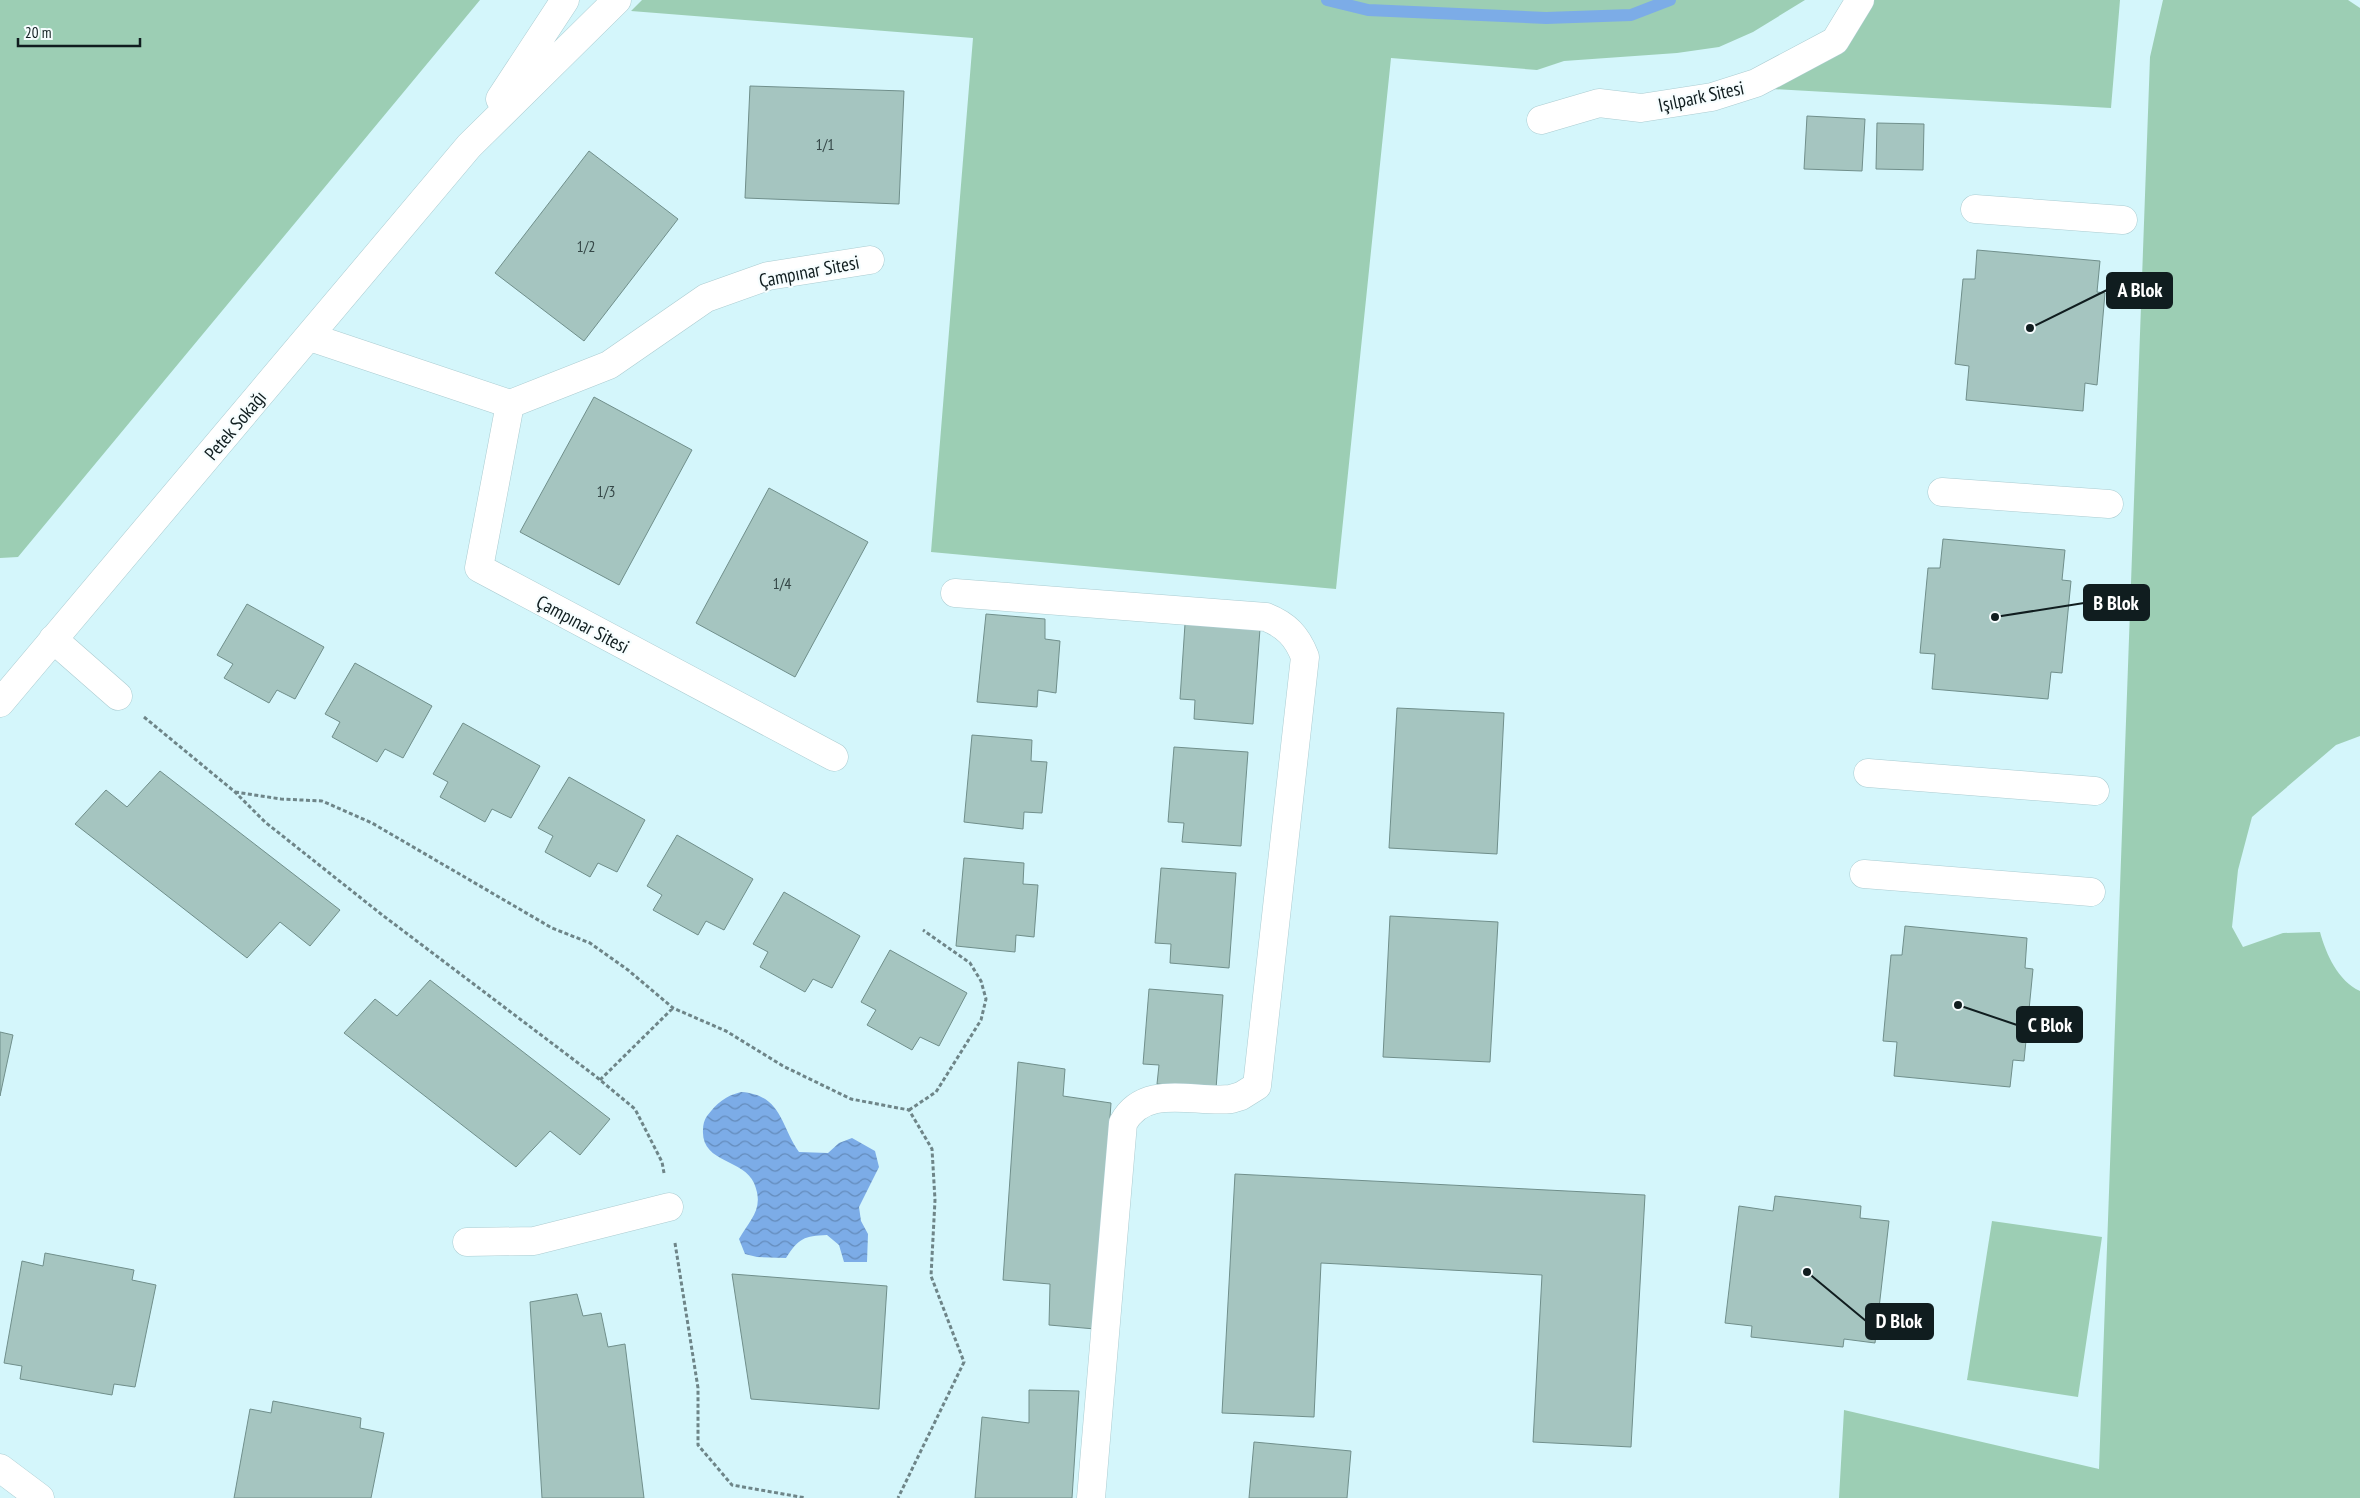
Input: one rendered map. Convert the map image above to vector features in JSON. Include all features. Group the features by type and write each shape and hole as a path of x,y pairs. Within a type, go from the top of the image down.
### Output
{"street":[{"path":"469,146 565,0"},
{"path":"469,146 617,0"},
{"name":"Işılpark Sitesi","path":"1541,120 1598,103 1641,108 1712,98 1756,83 1835,41 1860,0"},
{"name":"Petek Sokağı","path":"1,697 53,639 310,337 469,146"},
{"path":"1975,209 2123,220"},
{"name":"Çampınar Sitesi","path":"834,757 479,568 510,404 609,365 706,298 768,276 870,260"},
{"path":"310,337 510,404"},
{"path":"1942,492 2109,504"},
{"path":"956,593 1266,617 1292,632 1305,656 1257,1086 1241,1096 1231,1099 1155,1098 1136,1106 1123,1123 1091,1498"},
{"path":"53,639 118,696"},
{"path":"1868,774 2096,791"},
{"path":"1864,874 2091,892"},
{"path":"467,1242 534,1241 669,1207"},
{"path":"0,1468 40,1498"}],"path":[{"path":"118,696 235,792 265,822 381,914 600,1080 635,1109 662,1162 698,1388 698,1445 732,1485 806,1498"},
{"path":"235,792 281,799 322,802 372,823 552,928 590,943 628,970 673,1008 726,1032 783,1066 852,1099 909,1110 936,1092 981,1020 986,999 981,981 970,963 923,930"},
{"path":"600,1080 673,1008"},
{"path":"898,1498 964,1362 931,1276 935,1200 932,1149 909,1110"}],"green space":[{"path":"0,0 480,0 18,557 0,558"},
{"path":"642,0 1805,0 1753,32 1719,47 1677,53 1564,61 1537,70 1391,58 1336,589 931,552 973,38 631,11"},
{"path":"1869,0 2120,0 2111,108 1737,87 1763,77"},
{"path":"2163,0 2348,0 2360,8 2360,736 2336,745 2252,817 2238,870 2232,927 2243,947 2283,933 2320,932 2329,958 2339,974 2345,981 2360,991 2360,1498 1839,1498 1844,1410 2099,1469 2150,57"},
{"path":"1992,1221 2102,1237 2078,1397 1967,1380"}],"water":[{"path":"741,1092 754,1094 772,1105 799,1152 828,1153 839,1143 852,1138 875,1151 879,1167 859,1207 861,1221 868,1234 867,1262 844,1262 839,1245 827,1235 803,1239 786,1258 757,1257 745,1254 739,1239 757,1207 757,1192 754,1183 742,1169 716,1155 709,1149 704,1141 703,1130 705,1119 714,1107 726,1098"}],"building":[{"path":"750,86 904,91 899,204 745,198"},
{"path":"1807,116 1865,119 1862,171 1804,169"},
{"path":"1877,123 1924,124 1923,170 1876,169"},
{"path":"589,151 678,219 584,341 495,273"},
{"path":"1977,250 2100,261 2097,292 2105,293 2097,385 2085,383 2083,411 1966,400 1969,366 1955,364 1963,279 1975,279"},
{"path":"594,397 692,450 619,585 520,532"},
{"path":"769,488 868,542 795,677 696,623"},
{"path":"1943,539 2065,550 2062,580 2071,581 2062,673 2051,672 2048,699 1932,689 1935,654 1920,653 1928,568 1940,568"},
{"path":"247,604 324,647 295,699 277,690 269,703 224,678 233,664 217,655"},
{"path":"986,614 1045,619 1045,639 1060,641 1056,693 1038,690 1037,707 977,702"},
{"path":"1185,624 1260,629 1253,724 1194,719 1195,700 1180,699"},
{"path":"355,663 432,706 403,758 385,749 377,762 332,737 340,722 325,714"},
{"path":"1397,708 1504,713 1497,854 1389,848"},
{"path":"463,723 540,766 511,818 492,809 485,822 440,797 448,782 433,774"},
{"path":"972,735 1032,740 1031,761 1047,762 1042,813 1024,812 1023,829 964,822"},
{"path":"1174,747 1248,752 1241,846 1182,842 1184,823 1168,822"},
{"path":"160,771 340,910 310,946 280,922 247,958 75,824 106,790 127,807"},
{"path":"569,777 645,820 617,872 598,863 590,877 545,852 553,836 538,828"},
{"path":"677,835 753,879 724,930 706,921 698,935 653,910 662,895 647,886"},
{"path":"964,858 1024,863 1023,884 1038,885 1034,937 1016,935 1015,952 956,946"},
{"path":"1161,868 1236,873 1229,968 1170,963 1171,944 1155,943"},
{"path":"784,892 860,936 832,988 813,979 805,992 760,967 768,952 753,944"},
{"path":"1390,916 1498,922 1490,1062 1383,1057"},
{"path":"1905,926 2027,938 2025,968 2033,969 2024,1061 2013,1060 2010,1087 1894,1076 1897,1042 1883,1041 1891,955 1902,955"},
{"path":"890,950 967,993 939,1046 920,1037 912,1050 867,1025 876,1010 861,1002"},
{"path":"430,980 610,1119 580,1155 550,1131 516,1167 344,1033 375,999 397,1016"},
{"path":"1149,989 1223,995 1216,1089 1157,1084 1159,1065 1143,1064"},
{"path":"0,1032 13,1035 0,1096"},
{"path":"1018,1062 1065,1069 1063,1096 1111,1103 1095,1329 1049,1325 1050,1284 1003,1280"},
{"path":"1235,1174 1645,1195 1631,1447 1533,1442 1542,1275 1321,1263 1314,1417 1222,1413"},
{"path":"1775,1196 1861,1206 1860,1218 1889,1221 1875,1343 1844,1339 1843,1347 1751,1337 1752,1326 1725,1323 1739,1206 1773,1211"},
{"path":"45,1253 134,1270 132,1280 156,1285 135,1387 114,1384 112,1395 20,1379 22,1366 4,1363 22,1261 43,1266"},
{"path":"732,1274 887,1286 879,1409 751,1399"},
{"path":"577,1294 583,1316 601,1313 608,1347 625,1344 644,1498 542,1498 530,1302"},
{"path":"1029,1390 1079,1391 1072,1498 975,1498 982,1417 1029,1423"},
{"path":"273,1401 361,1418 360,1428 384,1433 371,1498 234,1498 250,1409 271,1413"},
{"path":"1254,1442 1351,1451 1347,1498 1249,1498"}],"waterway":[{"path":"1327,0 1368,10 1546,18 1631,15 1670,0"}],"place":[{"name":"A Blok","path":"2030,328"},
{"name":"B Blok","path":"1995,617"},
{"name":"C Blok","path":"1958,1005"},
{"name":"D Blok","path":"1807,1272"}]}
